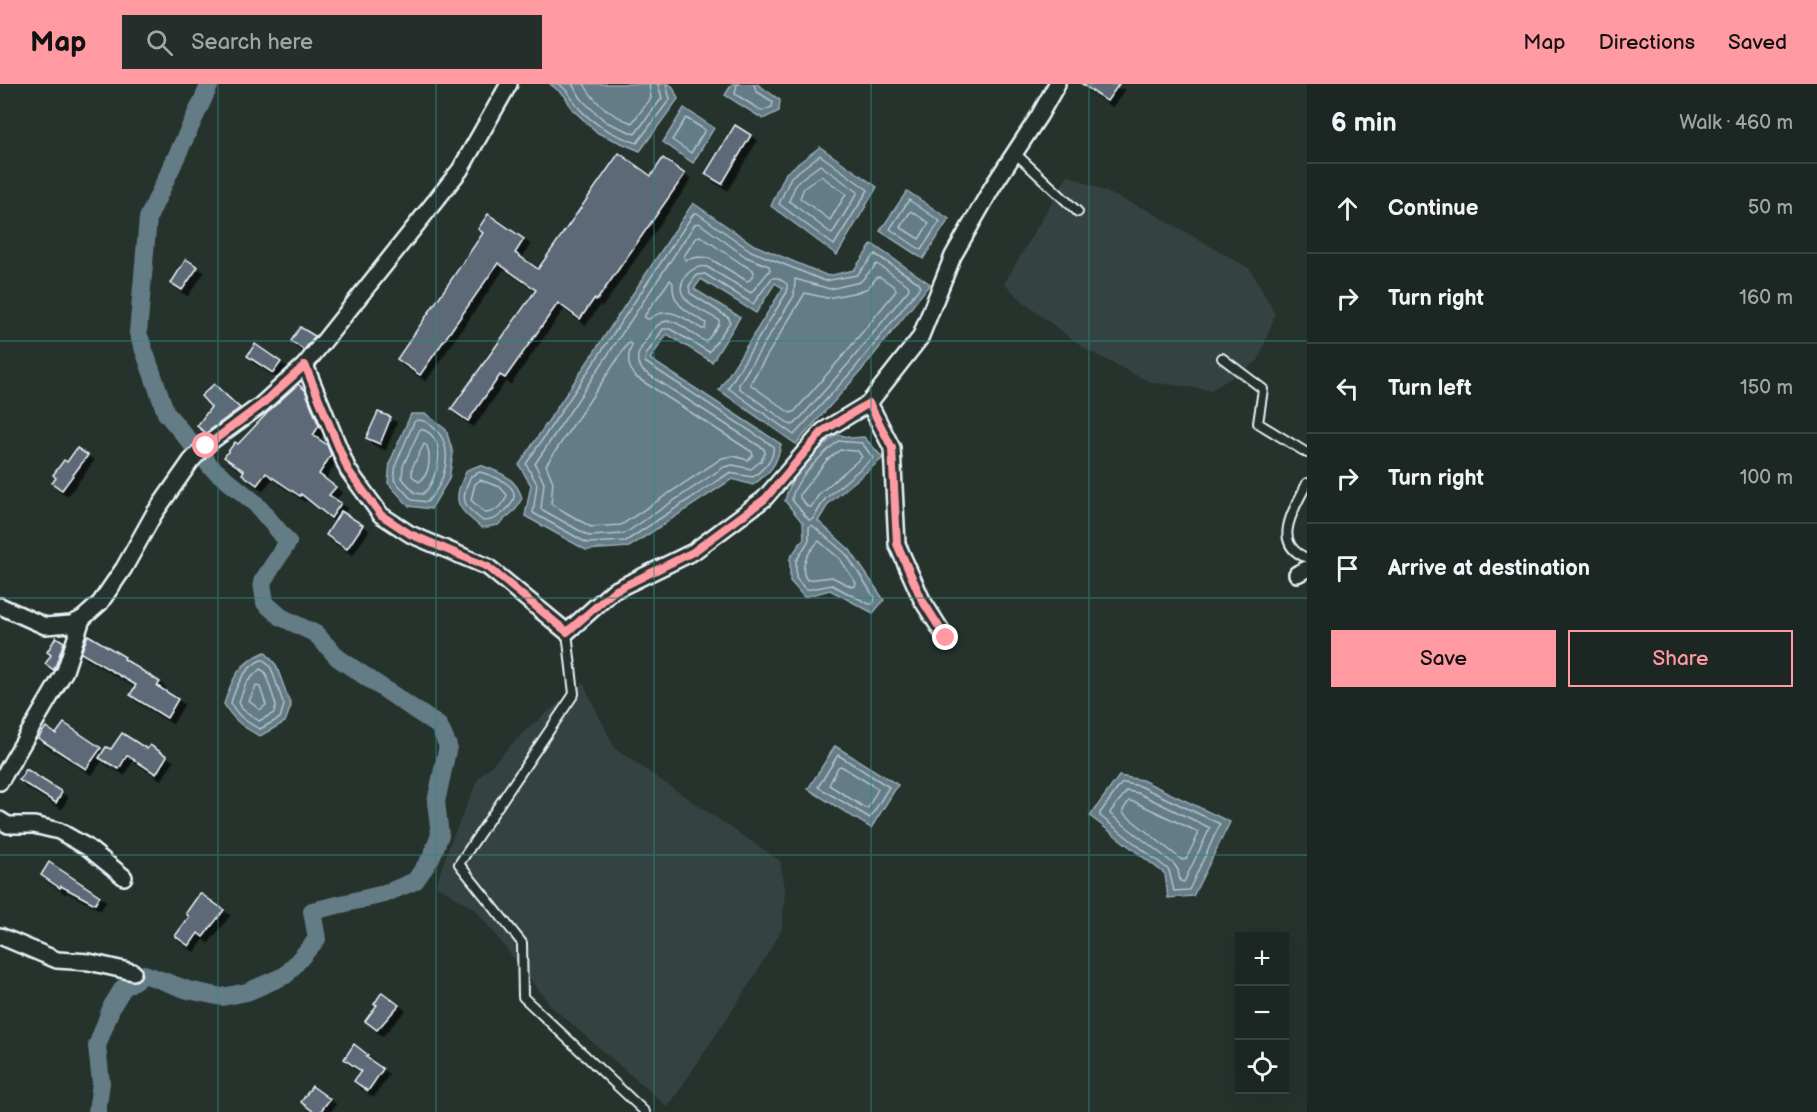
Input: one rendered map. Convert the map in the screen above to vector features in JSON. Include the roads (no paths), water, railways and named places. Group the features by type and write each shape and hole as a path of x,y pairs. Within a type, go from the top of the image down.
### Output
{"street":[{"path":"0,606 45,626 71,624 82,619 100,603 124,568 153,514 191,461 206,446 261,405 305,365 460,170 509,84"},
{"path":"305,365 348,470 381,515 410,534 488,567 567,632 614,591 693,552 765,499 823,431 869,403 920,338 953,256 993,186 1057,84"},
{"path":"869,403 892,448 897,544 922,600 946,638"},
{"path":"0,782 65,671 82,619"},
{"path":"0,820 8,825 34,825 59,831 87,847 124,877"},
{"path":"0,936 57,960 89,962 133,972"}],"lane":[{"path":"1015,153 1078,212"},
{"path":"1222,358 1263,389 1258,423 1307,453"},
{"path":"1307,483 1286,530 1287,540 1295,550 1307,558"},
{"path":"567,632 574,694 459,864 522,943 522,998 645,1112"}],"water":[{"path":"550,84 669,84 673,87 678,99 640,151 598,133 572,109 565,96"},
{"path":"732,84 757,84 780,100 779,111 763,119 725,95"},
{"path":"684,108 714,128 693,163 663,142"},
{"path":"820,147 877,187 837,255 771,206 786,173"},
{"path":"907,191 949,219 923,259 880,231"},
{"path":"693,203 754,245 828,276 854,270 872,244 930,284 860,372 796,444 719,390 783,288 775,283 756,313 701,279 694,289 740,317 712,362 667,334 650,359 781,444 775,463 753,485 732,479 629,547 586,550 525,516 531,485 519,465"},
{"path":"411,414 426,414 446,430 453,453 449,479 431,509 409,506 388,483 390,462"},
{"path":"837,434 851,438 864,437 883,458 829,503 818,521 850,550 884,600 873,613 830,590 804,597 790,581 790,558 804,538 803,523 785,501 798,473"},
{"path":"480,465 511,480 522,498 516,509 498,525 482,528 466,515 458,497 467,470"},
{"path":"265,652 276,665 291,706 285,722 260,736 239,723 224,704 238,672 249,661"},
{"path":"835,746 898,785 871,828 808,789"},
{"path":"1119,776 1142,780 1230,822 1193,896 1168,898 1165,874 1090,816"}],"waterway":[{"path":"97,1112 101,1083 97,1046 112,1006 123,988 144,974 188,990 222,997 247,992 286,975 317,939 312,911 384,894 415,881 431,858 440,835 436,802 448,746 439,726 338,658 316,634 281,617 265,603 262,582 288,542 255,503 211,467 166,413 138,333 148,218 210,84"}]}
